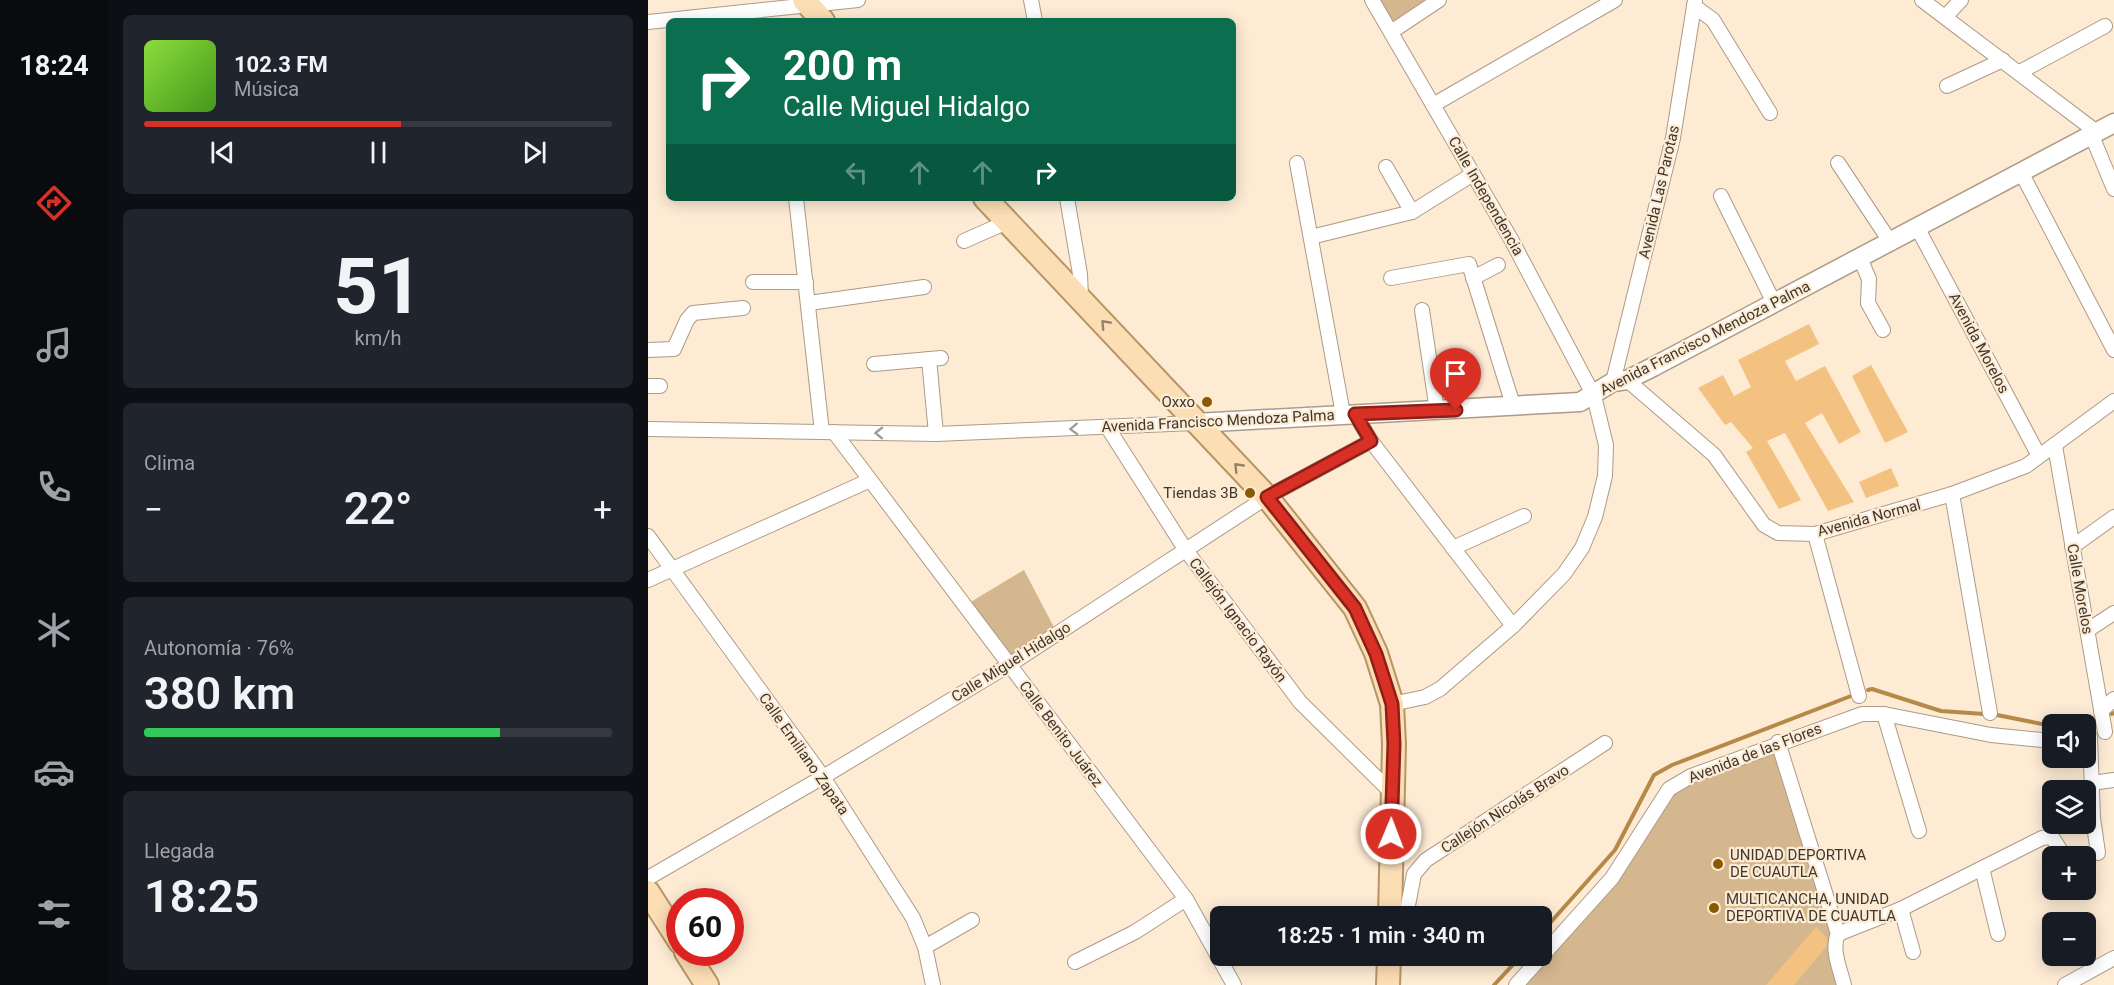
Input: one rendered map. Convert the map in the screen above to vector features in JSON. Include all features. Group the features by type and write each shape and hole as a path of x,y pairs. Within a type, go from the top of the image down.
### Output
{"main road":[{"path":"988,201 1267,497 1355,608 1376,654 1392,704 1390,906"},
{"path":"648,892 666,920"},
{"path":"695,966 707,985"},
{"path":"1388,985 1389,966"}],"street":[{"path":"732,18 774,16 858,0"},
{"path":"1031,0 1034,18"},
{"name":"Calle Independencia","path":"1372,0 1512,241 1594,396 1606,445 1605,476 1595,517 1582,548 1564,574 1513,626 1440,689 1425,697 1392,704"},
{"path":"1391,32 1439,0"},
{"path":"1433,105 1615,0"},
{"path":"1922,0 2020,72 2095,135 2114,189"},
{"path":"1945,17 1961,0"},
{"path":"1694,3 1713,20 1770,113"},
{"name":"Avenida Las Parotas","path":"1620,381 1673,138 1694,3"},
{"path":"648,22 666,21"},
{"path":"2020,72 2105,26"},
{"path":"1947,86 2003,60"},
{"name":"Avenida Francisco Mendoza Palma","path":"648,429 936,434 1108,428 1513,405 1563,405 1594,396 1918,229 2114,123"},
{"path":"1838,162 1891,243"},
{"path":"1297,163 1349,414 1513,626"},
{"path":"1386,167 1412,212"},
{"path":"2021,172 2114,350"},
{"path":"1311,237 1412,212 1473,174"},
{"path":"1721,196 1774,303"},
{"name":"Calle Benito Juárez","path":"796,201 828,432 868,481 1186,898 1234,985"},
{"path":"1068,201 1080,274 1081,298"},
{"path":"964,241 1007,222"},
{"name":"Avenida Morelos","path":"1918,229 2039,456"},
{"path":"1860,258 1869,279 1868,303 1883,330"},
{"path":"1391,278 1469,264 1513,405"},
{"path":"1473,278 1498,266"},
{"path":"753,282 806,282"},
{"path":"809,303 924,287"},
{"path":"648,350 674,349 687,320 693,313 743,308"},
{"path":"1422,310 1437,411"},
{"path":"874,363 935,358 936,434"},
{"name":"Avenida Normal","path":"1620,381 1714,456 1764,525 1778,532 1815,534 1952,494 2026,466 2114,401"},
{"name":"Callejón Ignacio Rayón","path":"1108,428 1185,549 1300,702 1392,793"},
{"name":"Calle Miguel Hidalgo","path":"648,878 823,777 1009,665 1267,497 1371,441"},
{"name":"Calle Morelos","path":"2055,446 2105,724"},
{"path":"648,580 868,481"},
{"path":"1952,494 1990,713"},
{"path":"1453,548 1524,516"},
{"path":"2072,547 2114,517"},
{"path":"1815,534 1859,696"},
{"name":"Calle Emiliano Zapata","path":"648,536 823,777 913,918 925,947 933,985"},
{"path":"2088,630 2114,613"},
{"path":"2105,724 2114,700"},
{"name":"Avenida de las Flores","path":"1516,985 1612,878 1669,789 1691,776 1778,742 1862,714 1884,714 1991,735 2042,740"},
{"path":"1884,714 1919,831"},
{"path":"1778,742 1838,934 1835,942 1836,952 1844,985"},
{"name":"Callejón Nicolás Bravo","path":"1408,906 1414,874 1426,860 1605,743"},
{"path":"2096,782 2114,780"},
{"path":"2095,834 2098,853"},
{"path":"1838,934 1901,909 2042,838 2052,837 2058,846"},
{"path":"1982,868 1998,933"},
{"path":"1075,962 1135,932 1186,898"},
{"path":"1901,909 1913,951"},
{"path":"925,947 972,920"},
{"path":"2065,985 2114,958"}],"shaded area":[{"path":"1372,0 1428,0 1391,32"},
{"path":"1024,570 1057,633 1009,665 964,606"},
{"name":"UNIDAD DEPORTIVA DE CUAUTLA","path":"1778,742 1838,934 1844,985 1516,985 1533,966 1552,966 1552,945 1612,878 1669,789"}],"building":[{"path":"1809,324 1819,344 1785,361 1796,381 1825,366 1861,432 1839,444 1822,413 1805,423 1854,502 1828,511 1785,433 1767,441 1801,500 1779,509 1746,452 1753,448 1731,422 1725,425 1698,388 1723,375 1734,396 1751,387 1738,360"},
{"path":"1871,365 1908,432 1885,443 1852,376"},
{"path":"1891,468 1899,486 1866,498 1859,482"},
{"path":"1816,927 1827,938 1826,947 1794,985 1766,985"}],"waterway":[{"path":"1868,690 1872,689 1941,711 1984,714"},
{"path":"1552,921 1615,850 1654,775 1672,765 1851,696"},
{"path":"1997,715 2042,724"},
{"path":"1494,985 1512,966"}],"place":[{"name":"Oxxo","path":"1207,402"},
{"name":"Tiendas 3B","path":"1250,493"},
{"name":"UNIDAD DEPORTIVA DE CUAUTLA","path":"1718,864"},
{"name":"MULTICANCHA, UNIDAD DEPORTIVA DE CUAUTLA","path":"1714,908"}],"route":[{"path":"1391,834 1394,744 1392,704 1376,654 1355,608 1267,497 1371,441 1355,414 1456,410"}]}
